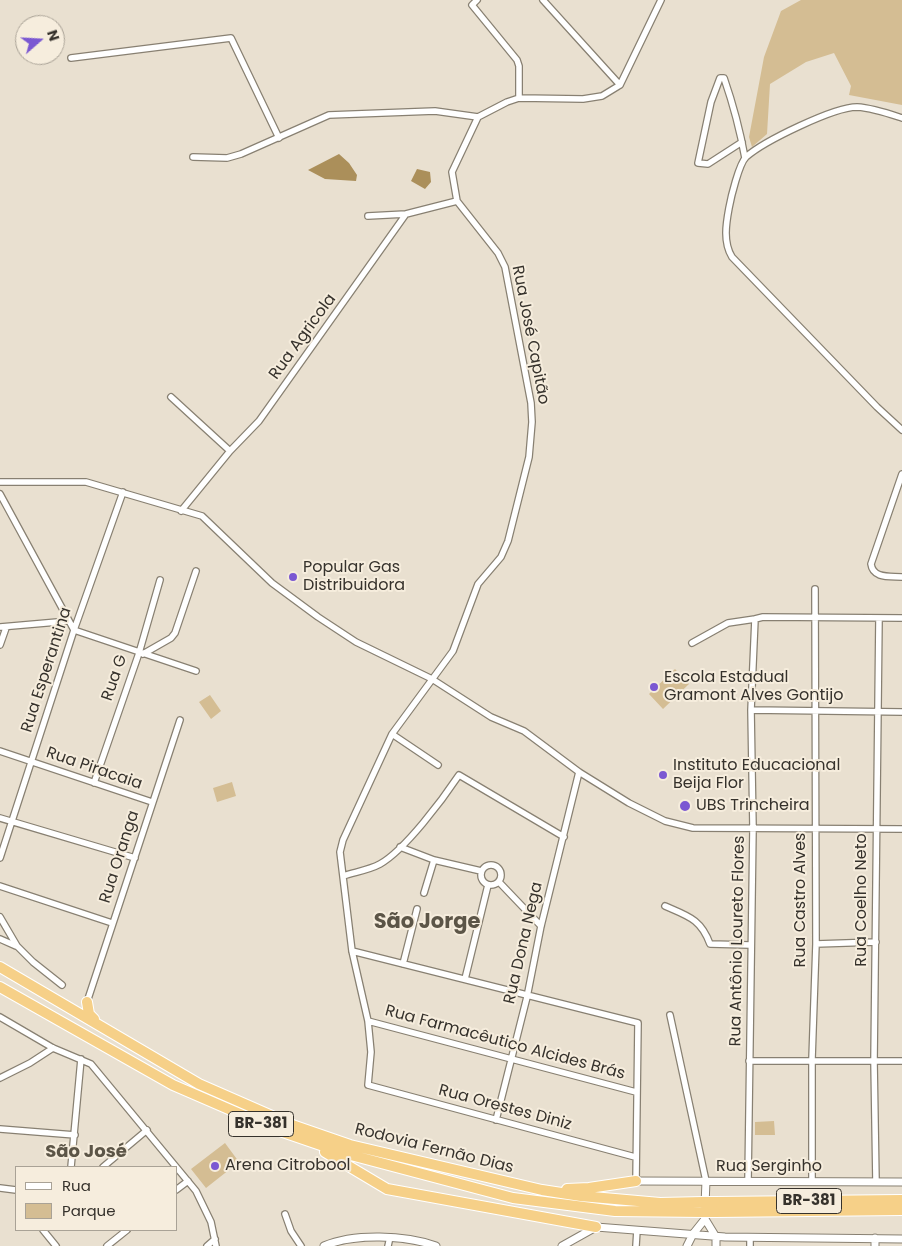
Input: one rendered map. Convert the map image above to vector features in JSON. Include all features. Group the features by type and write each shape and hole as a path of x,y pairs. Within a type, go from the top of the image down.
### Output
{"highway":[{"name":"Rodovia Fernão Dias","path":"0,967 107,1029 134,1048 198,1084 294,1126 350,1145 503,1181 581,1196 660,1203 703,1211"},
{"name":"Rodovia Fernão Dias","path":"0,987 172,1085 277,1130 347,1154 513,1198 615,1212 703,1211 715,1207 902,1200"},
{"path":"87,1002 88,1014 107,1029"},
{"path":"277,1130 287,1138 331,1154 387,1189 596,1227"},
{"path":"503,1181 574,1189 636,1181"},
{"name":"Rodovia Fernão Dias","path":"715,1207 902,1210"}],"street":[{"path":"477,0 472,5 517,60 519,66 519,98"},
{"path":"543,0 620,85"},
{"path":"193,157 227,158 250,151 328,115 435,111 478,117 519,98 583,99 602,96 620,85 661,0"},
{"path":"71,58 231,38 278,138"},
{"path":"742,142 708,164 698,164 711,102 720,78 724,78 737,116 742,142 745,158 732,194 727,219 728,250 803,331 902,430"},
{"path":"745,158 773,138 855,107 874,109 902,118"},
{"name":"Rua José Capitão","path":"368,1085 371,1052 368,1021 352,951 340,852 343,840 392,734 453,651 478,584 501,557 508,541 529,457 532,422 531,403 505,267 498,253 457,201 452,172 478,117"},
{"path":"368,216 406,214 457,201"},
{"name":"Rua Agricola","path":"181,511 230,451 259,421 406,214"},
{"path":"171,397 230,451"},
{"path":"902,474 872,560 872,569 879,575 902,577"},
{"path":"0,482 86,482 202,516 272,582 318,617 363,646 432,679 491,717 524,731 579,772 629,803 665,821 693,828 902,829"},
{"name":"Rua Esperantina","path":"0,858 74,630 122,492"},
{"path":"0,494 74,630 196,671"},
{"path":"140,653 171,638 175,633 196,571"},
{"name":"Rua G","path":"94,783 140,653 160,580"},
{"name":"Rua Castro Alves","path":"812,1180 812,1059 816,944 814,829 815,589"},
{"path":"692,643 728,623 755,620 763,617 902,618"},
{"name":"Rua Coelho Neto","path":"876,1182 874,1061 879,618"},
{"name":"Rua Antônio Loureto Flores","path":"748,1181 750,945 754,828 751,710 755,620"},
{"path":"0,645 3,628 69,621"},
{"path":"751,710 902,712"},
{"name":"Rua Oranga","path":"87,1002 180,720"},
{"path":"392,734 438,765"},
{"name":"Rua Piracaia","path":"0,751 152,802"},
{"name":"Rua Dona Nega","path":"496,1120 527,997 540,926 579,772"},
{"path":"343,876 381,864 400,847 461,774 523,814 564,837"},
{"path":"0,818 11,823 134,858"},
{"path":"400,847 434,860 481,871"},
{"path":"424,893 434,860"},
{"path":"488,885 481,878 481,871 488,865 495,865 501,872 499,882"},
{"path":"499,882 540,926"},
{"path":"488,885 499,882"},
{"path":"465,980 488,885"},
{"path":"0,886 112,923"},
{"path":"665,906 699,923 706,931 710,944 750,945"},
{"path":"402,964 417,909"},
{"path":"0,917 17,946 33,962 62,984"},
{"path":"0,939 17,946"},
{"path":"816,944 876,942"},
{"path":"352,951 527,997 638,1023 636,1181"},
{"path":"670,1016 706,1181 703,1211 687,1246"},
{"path":"0,1017 53,1048 91,1064 176,1166"},
{"name":"Rua Farmacêutico Alcides Brás","path":"368,1021 636,1092"},
{"path":"0,1078 53,1048"},
{"path":"71,1166 82,1059"},
{"path":"749,1061 812,1059 902,1061"},
{"name":"Rua Orestes Diniz","path":"368,1085 635,1157"},
{"path":"0,1129 75,1135"},
{"path":"104,1166 148,1130"},
{"path":"178,1168 196,1192 212,1222 216,1243 207,1246"},
{"name":"Rua Serginho","path":"636,1181 812,1180 902,1182"},
{"path":"178,1188 188,1181"},
{"path":"0,1188 15,1190"},
{"path":"703,1211 716,1236 716,1246"},
{"path":"285,1214 291,1231 301,1246"},
{"path":"562,1246 596,1227 750,1238 902,1239"},
{"path":"636,1246 637,1230"},
{"path":"44,1231 56,1246"},
{"path":"107,1246 126,1231"},
{"path":"324,1246 366,1237 390,1237 436,1246"},
{"path":"388,1246 390,1237"},
{"path":"814,1237 814,1246"},
{"path":"750,1238 750,1246"},
{"path":"876,1238 876,1246"}],"green space":[{"path":"801,0 902,0 902,105 849,95 851,86 834,53 806,62 770,84 767,134 752,147 749,137 764,57 781,11"},
{"path":"675,669 689,684 663,709 649,694"},
{"path":"210,695 221,711 211,719 199,702"},
{"path":"232,782 236,796 217,802 213,788"},
{"path":"774,1121 775,1135 755,1135 755,1122"},
{"name":"Arena Citrobool","path":"225,1143 239,1162 206,1188 191,1169"}],"shaded area":[{"path":"339,154 349,163 357,175 356,181 325,179 308,170"},
{"path":"417,169 430,172 431,182 425,189 411,181"}],"place":[{"name":"Popular Gas Distribuidora","path":"293,577"},
{"name":"Escola Estadual Gramont Alves Gontijo","path":"654,687"},
{"name":"Instituto Educacional Beija Flor","path":"663,775"},
{"name":"UBS Trincheira","path":"685,806"},
{"name":"Arena Citrobool","path":"215,1166"}],"district":[{"name":"São Jorge","path":"427,923"},
{"name":"São José","path":"86,1152"}]}
